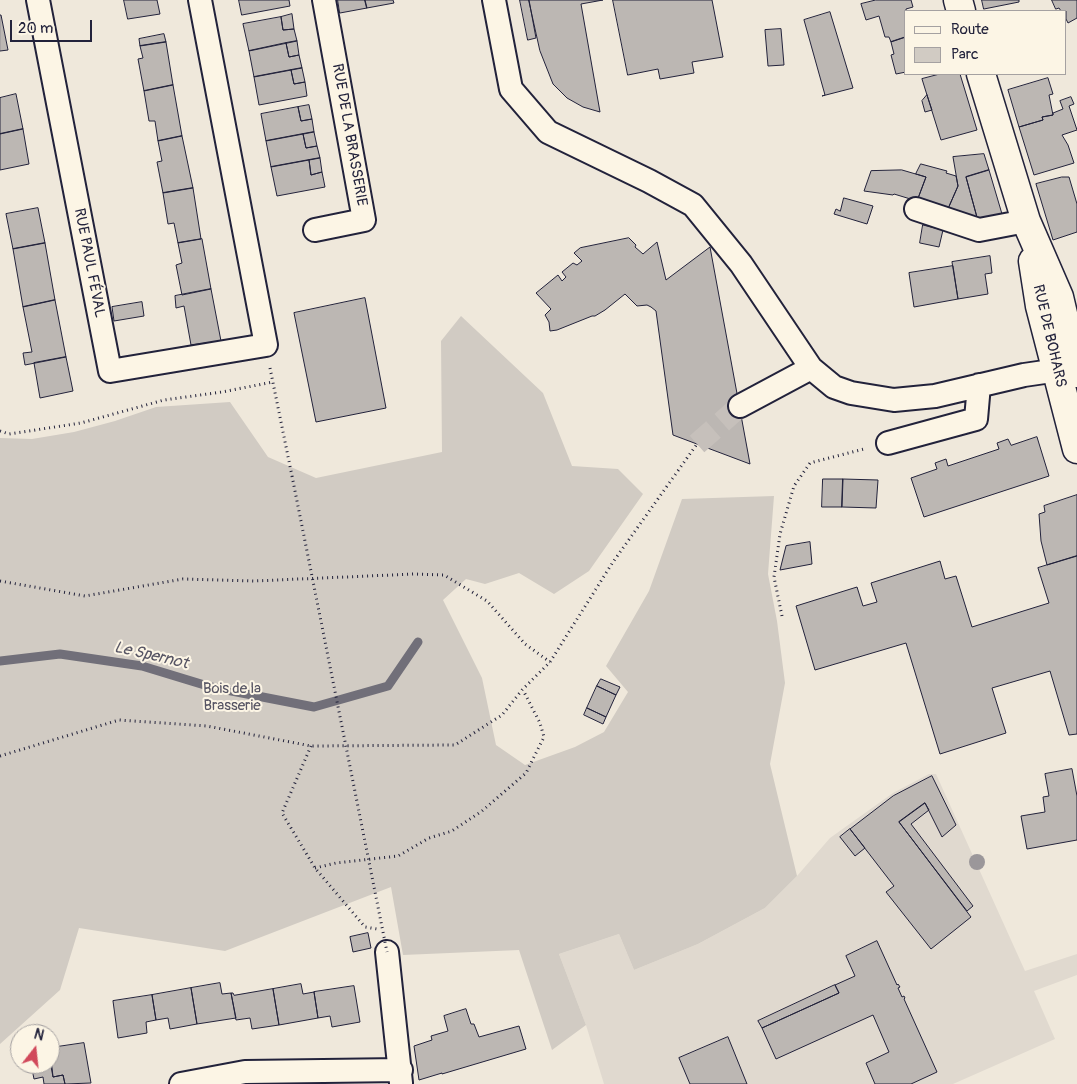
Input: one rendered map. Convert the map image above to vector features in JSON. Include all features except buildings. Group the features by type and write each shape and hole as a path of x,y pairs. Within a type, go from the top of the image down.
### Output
{"main road":[{"name":"RUE DE BOHARS","path":"981,75 1026,221 1059,297 1070,370 1077,449"}],"street":[{"name":"RUE PAUL FÉVAL","path":"38,0 110,371 266,345"},
{"path":"200,0 266,345"},
{"name":"RUE DE LA BRASSERIE","path":"315,230 364,220 324,0"},
{"path":"494,0 511,89 548,132 649,181 693,205 741,264 811,368 834,387 851,393 894,400 935,396 979,385 1070,370"},
{"path":"916,209 979,230 1026,221"},
{"path":"740,406 811,368"},
{"path":"888,443 976,419 979,385"},
{"path":"181,1084 245,1072 401,1077 391,944"}],"path":[{"path":"266,345 391,944"},
{"path":"0,431 9,434 81,423 164,400 222,392 273,382"},
{"path":"782,616 774,577 780,534 794,486 810,463 888,443"},
{"path":"0,756 119,720 207,726 311,746 455,745 502,715 522,690 550,662 613,562 697,444"},
{"path":"0,581 85,596 184,580 254,581 414,574 444,575 487,601 525,644 550,662"},
{"path":"315,868 336,863 398,856 429,838 452,831 482,810 526,773 544,737 540,723 522,690"},
{"path":"311,746 282,813 315,868 365,927 391,944"}],"shaded area":[{"path":"929,774 936,774 1025,971 1077,954 1077,975 1034,991 1055,1039 953,1084 604,1084 586,1025 559,954 619,934 634,970 698,944 765,908 797,876 830,838 893,793"}],"green space":[{"name":"Bois de la Brasserie","path":"461,316 543,393 572,466 618,469 643,494 589,571 554,594 519,573 485,584 466,579 443,600 482,678 496,745 525,765 575,747 604,732 628,692 606,666 649,591 682,499 774,496 768,574 777,621 785,683 770,764 797,876 765,908 698,944 634,970 619,934 559,954 586,1025 552,1050 519,950 403,955 391,887 225,951 79,928 60,990 22,1024 10,1024 10,1035 0,1044 0,438 32,439 74,432 156,407 230,402 268,457 316,478 442,452 441,341"}],"waterway":[{"name":"Le Spernot","path":"0,661 60,654 142,666 211,687 314,707 388,686 418,642"}],"tunnel":[{"path":"697,444 740,406"}]}
